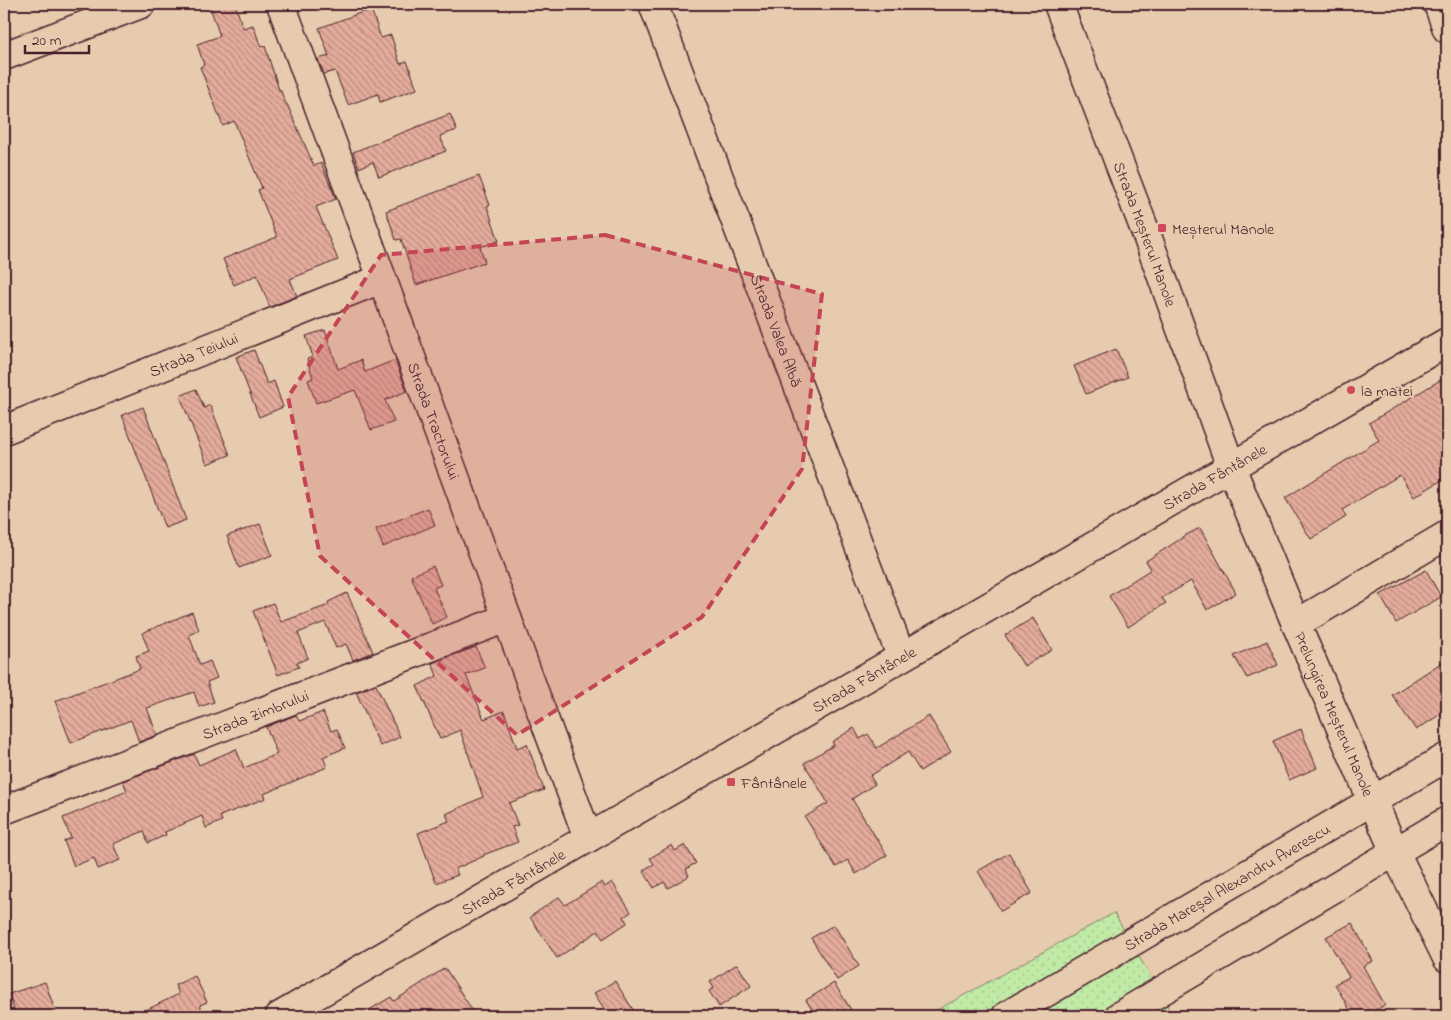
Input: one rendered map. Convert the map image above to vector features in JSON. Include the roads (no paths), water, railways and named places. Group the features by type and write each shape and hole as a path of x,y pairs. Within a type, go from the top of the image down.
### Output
{"street":[{"path":"4,56 141,4"},
{"name":"Strada Tractorului","path":"281,4 588,838"},
{"name":"Strada Valea Albă","path":"653,4 901,656"},
{"name":"Strada Meșterul Manole","path":"1058,4 1146,233 1231,467"},
{"path":"1438,4 1447,29"},
{"name":"Strada Teiului","path":"4,430 381,279"},
{"name":"Strada Fântânele","path":"280,1016 1447,342"},
{"name":"Prelungirea Meșterul Manole","path":"1231,467 1372,800 1447,958"},
{"path":"1296,624 1447,535"},
{"name":"Strada Zimbrului","path":"4,810 507,618"},
{"name":"Strada Mareșal Alexandru Averescu","path":"1006,1016 1447,757"},
{"path":"1119,1016 1447,822"}],"place":[{"name":"Meșterul Manole","path":"1162,228"},
{"name":"la matei","path":"1351,390"},
{"name":"Fântânele","path":"731,782"}]}
